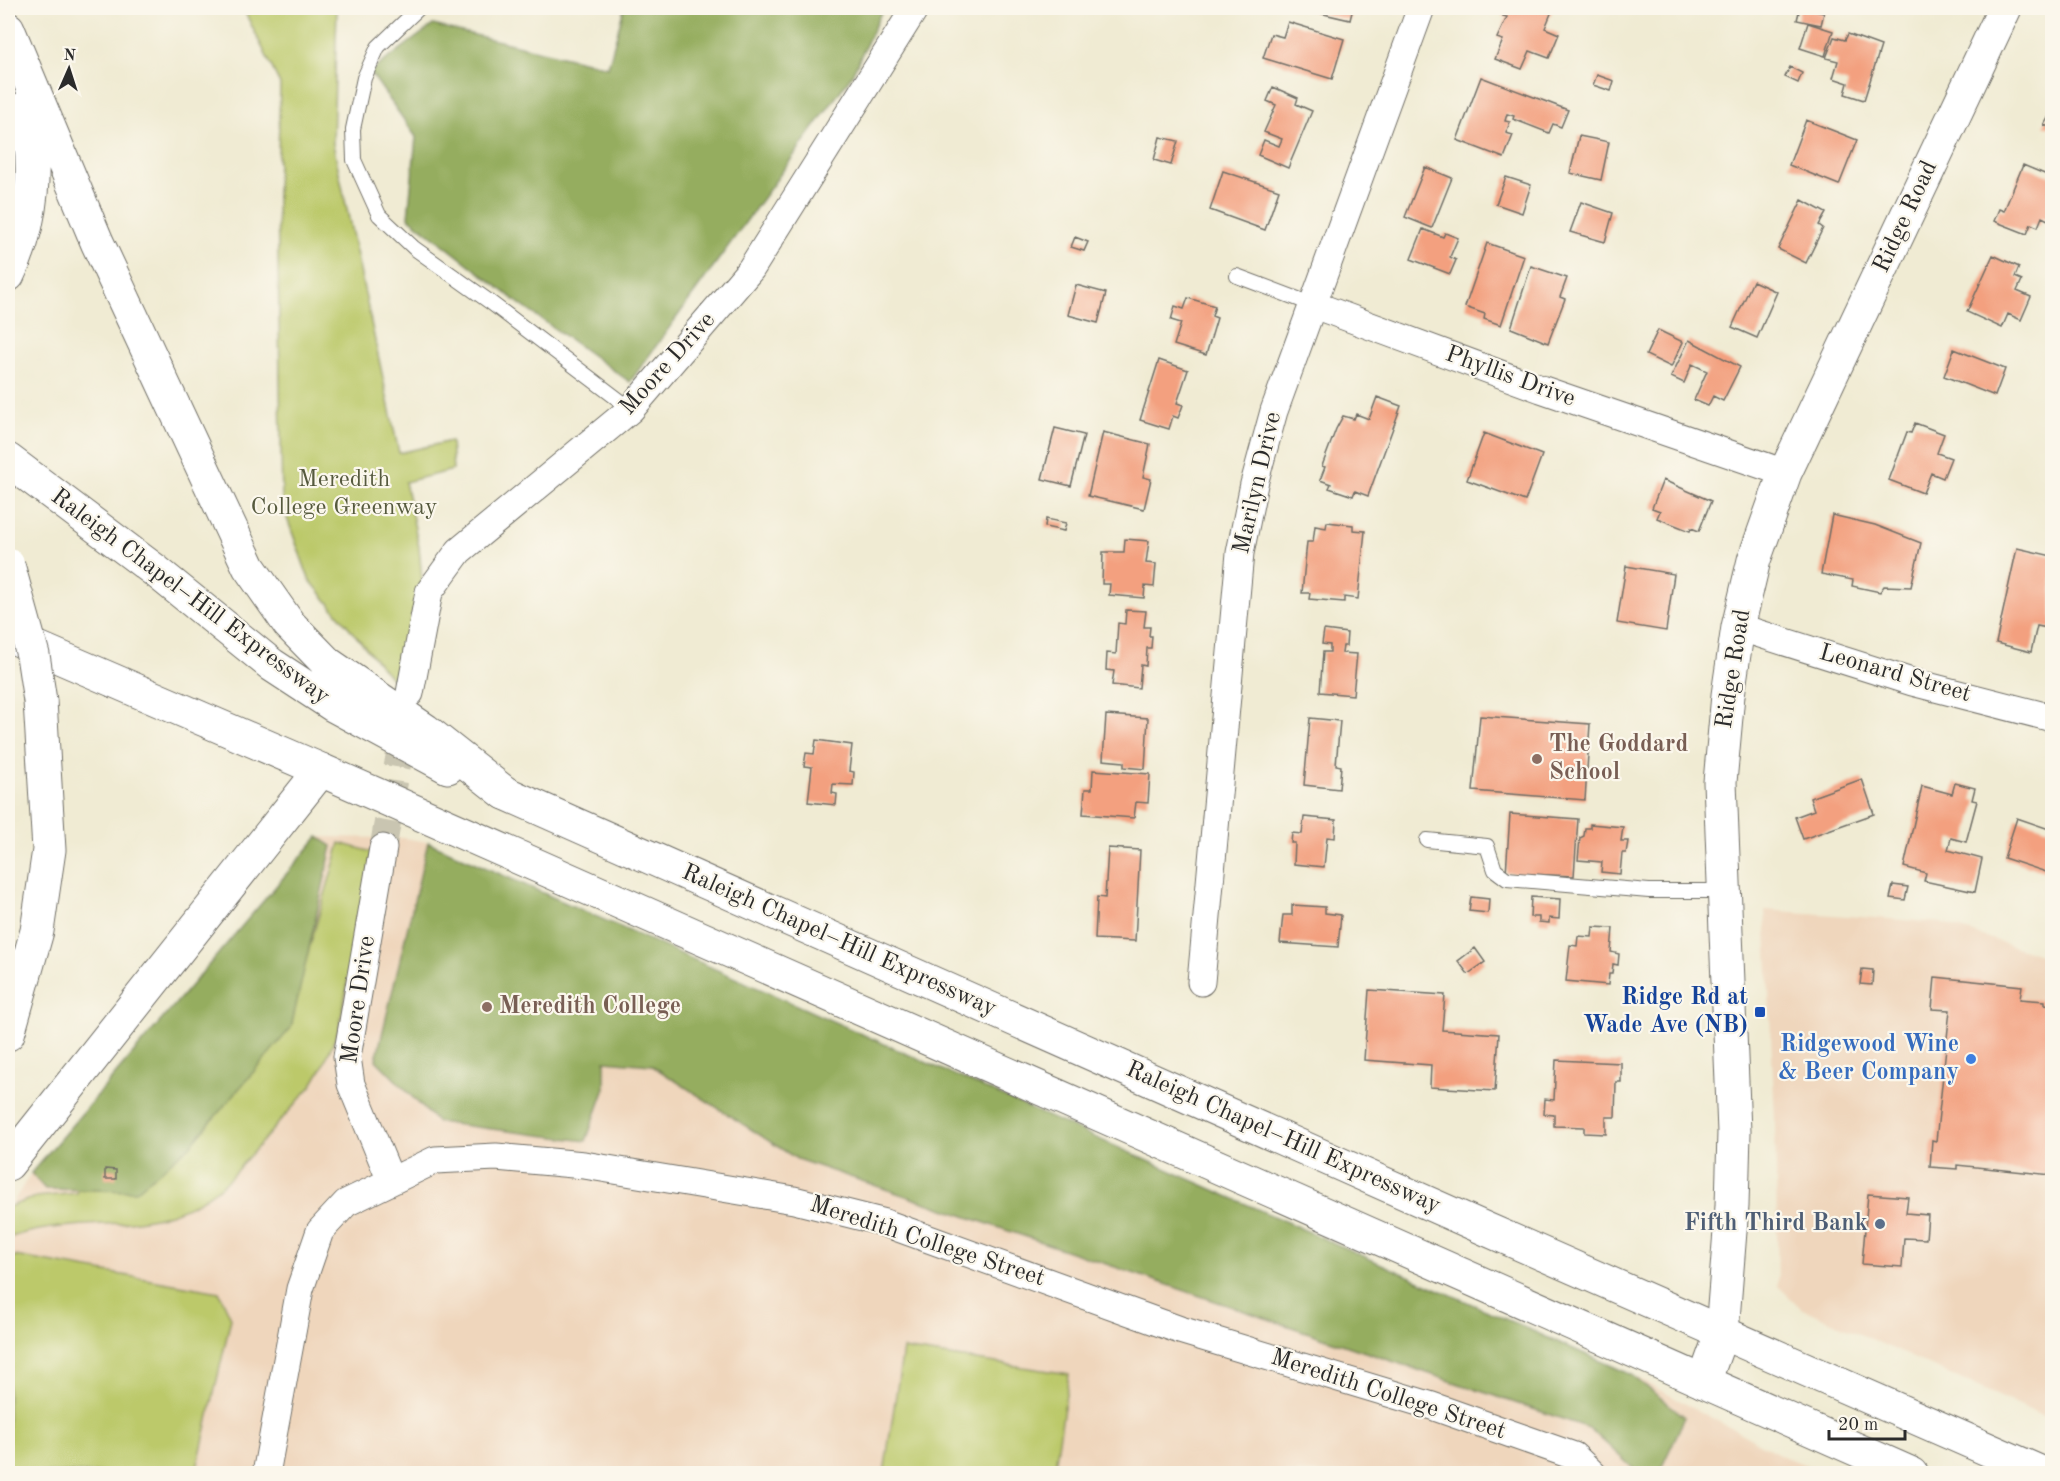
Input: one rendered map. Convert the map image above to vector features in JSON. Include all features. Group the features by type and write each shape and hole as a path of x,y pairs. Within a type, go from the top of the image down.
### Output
{"main road":[{"name":"Ridge Road","path":"1704,1382 1722,1332 1732,1206 1734,1132 1720,775 1738,627 1754,560 1785,473 2005,8"},
{"path":"8,30 33,140 34,174 29,208 8,275"},
{"path":"8,30 97,242 249,567 289,624 327,663 425,730 505,793"},
{"name":"Raleigh Chapel–Hill Expressway","path":"8,460 157,572 272,665 315,694 463,776 2044,1473"},
{"path":"8,565 33,656 40,701 49,850 37,931 8,1034"},
{"path":"8,635 321,770 1912,1473"},
{"path":"8,1164 321,770"}],"street":[{"name":"Moore Drive","path":"410,693 429,592 459,550 631,409 751,269 915,8"},
{"name":"Marilyn Drive","path":"1201,982 1240,553 1254,484 1274,411 1421,8"},
{"name":"Phyllis Drive","path":"1314,305 1552,393 1785,473"},
{"name":"Leonard Street","path":"1738,627 1912,682 2052,718"},
{"name":"Moore Drive","path":"382,848 347,1057 351,1084 391,1181"},
{"name":"Meredith College Street","path":"266,1473 300,1289 321,1231 346,1203 435,1160 496,1157 584,1165 794,1200 882,1222 1180,1330 1443,1410 1574,1456 1593,1473"}],"lane":[{"path":"419,8 378,48 364,78 353,129 354,160 379,215 414,248 490,302 631,409"},
{"name":"Phyllis Drive","path":"1237,276 1314,305"},
{"path":"1427,840 1487,846 1495,870 1507,879 1649,891 1723,891"}],"shaded area":[{"name":"Meredith College","path":"318,837 404,838 428,842 1630,1374 1785,1457 1827,1473 8,1473 8,1210 31,1173"},
{"path":"1765,910 1943,923 2052,959 2052,1420 1801,1308 1778,1286 1775,1119"}],"green space":[{"name":"Meredith College Greenway","path":"243,8 337,8 333,144 399,453 451,441 453,470 405,482 419,547 422,580 394,682 309,579 282,504 277,194 280,84"},
{"path":"624,8 883,8 852,75 630,382 521,305 408,217 416,137 370,72 433,25 608,67"},
{"path":"318,837 332,846 291,1028 190,1146 136,1191 45,1189 31,1173"},
{"path":"428,842 1630,1374 1685,1417 1659,1473 1638,1473 1589,1428 797,1159 651,1065 605,1061 605,1088 586,1141 437,1122 376,1060"},
{"path":"340,843 372,852 339,1029 312,1085 230,1178 204,1198 177,1211 150,1219 37,1230 8,1238 8,1207 36,1197 77,1193 87,1154 292,1007"},
{"path":"15,1256 219,1292 231,1318 196,1473 8,1473 8,1260"},
{"path":"903,1349 1069,1374 1054,1473 884,1473"}],"building":[{"path":"1298,8 1353,8 1350,20"},
{"path":"1506,8 1544,8 1552,11 1545,28 1559,34 1549,58 1530,51 1522,69 1495,59 1503,40 1497,38 1507,17 1503,16"},
{"path":"1800,8 1824,13 1821,25 1797,20"},
{"path":"1288,22 1344,39 1332,79 1263,58 1271,34 1283,37"},
{"path":"1808,23 1833,31 1825,56 1800,48"},
{"path":"1848,34 1881,46 1864,100 1845,94 1848,83 1833,78 1838,61 1826,58 1834,37 1845,40"},
{"path":"1790,67 1802,73 1798,83 1785,77"},
{"path":"1597,75 1614,81 1611,91 1593,85"},
{"path":"1481,77 1568,110 1561,127 1553,124 1549,133 1513,119 1514,116 1507,114 1505,121 1510,122 1506,133 1513,135 1504,158 1457,140"},
{"path":"1273,87 1298,98 1296,104 1312,111 1288,168 1258,155 1264,140 1279,146 1282,139 1264,132 1276,105 1267,101"},
{"path":"2052,111 2052,128 2044,125"},
{"path":"1806,120 1857,140 1839,185 1789,165"},
{"path":"1579,136 1609,142 1601,180 1570,173"},
{"path":"1160,137 1178,141 1171,165 1154,160"},
{"path":"2023,165 2052,177 2052,222 2042,217 2038,227 2031,224 2027,234 1994,221 1999,209 2004,211"},
{"path":"1425,167 1452,178 1432,228 1405,217"},
{"path":"1223,171 1279,190 1265,230 1210,210"},
{"path":"1506,177 1531,185 1522,213 1496,204"},
{"path":"1802,200 1826,213 1819,225 1823,228 1806,263 1778,249"},
{"path":"1581,202 1613,213 1605,242 1570,232"},
{"path":"1423,229 1443,237 1445,233 1458,238 1450,257 1456,260 1450,274 1411,259"},
{"path":"1075,237 1088,242 1084,251 1071,247"},
{"path":"1487,243 1524,256 1501,325 1484,319 1485,314 1465,307"},
{"path":"1993,255 2019,267 2015,277 2022,280 2017,291 2031,297 2021,320 2008,314 2002,328 1967,312"},
{"path":"1531,266 1567,278 1560,297 1565,299 1548,343 1511,328"},
{"path":"1753,281 1777,292 1757,338 1732,327"},
{"path":"1076,285 1106,293 1098,323 1068,315"},
{"path":"1188,298 1215,306 1212,316 1217,318 1206,355 1174,345 1181,323 1171,320 1175,306 1184,309"},
{"path":"1658,330 1683,342 1671,367 1646,355"},
{"path":"1689,340 1740,367 1723,401 1713,396 1708,406 1694,400 1707,371 1692,364 1684,383 1671,377"},
{"path":"1954,349 2005,369 1995,396 1944,376"},
{"path":"1159,360 1188,370 1177,403 1183,405 1178,418 1173,416 1169,429 1140,420"},
{"path":"1377,397 1401,406 1368,496 1355,491 1353,496 1329,488 1331,484 1320,480 1325,467 1322,466 1336,429 1343,416 1354,419 1356,414 1369,419"},
{"path":"1915,423 1944,434 1937,453 1951,458 1943,478 1931,473 1923,493 1889,480 1907,432 1911,433"},
{"path":"1055,428 1084,435 1071,486 1042,479"},
{"path":"1103,432 1150,444 1143,477 1151,479 1144,509 1088,496"},
{"path":"1484,433 1542,455 1525,501 1467,480"},
{"path":"1663,480 1711,501 1699,531 1691,528 1690,531 1657,518 1660,511 1652,508"},
{"path":"1832,515 1875,525 1921,543 1911,587 1884,586 1880,592 1852,586 1853,580 1821,574"},
{"path":"1046,519 1066,523 1064,531 1045,527"},
{"path":"1327,522 1353,525 1353,530 1365,531 1358,599 1344,597 1344,602 1309,599 1310,593 1302,593 1307,542 1313,542 1315,526 1326,528"},
{"path":"1125,539 1149,541 1146,563 1156,564 1154,587 1145,586 1144,598 1109,595 1110,584 1102,584 1103,552 1124,552"},
{"path":"2017,548 2052,556 2052,629 2037,626 2031,652 1996,643"},
{"path":"1626,566 1674,574 1666,631 1617,623"},
{"path":"1126,610 1146,611 1144,627 1150,627 1149,636 1152,636 1151,648 1147,648 1146,666 1141,665 1139,688 1112,685 1114,671 1106,670 1107,653 1116,654 1118,623 1125,624"},
{"path":"1324,630 1347,633 1346,646 1343,646 1342,653 1357,654 1353,695 1320,692 1323,652 1330,652 1330,645 1322,644"},
{"path":"1106,715 1148,718 1145,769 1124,767 1124,762 1103,760"},
{"path":"1480,716 1590,724 1585,800 1473,791"},
{"path":"1310,718 1340,721 1336,765 1341,766 1339,789 1304,785"},
{"path":"816,740 852,745 849,771 854,772 853,785 833,784 832,793 837,794 836,805 808,802 812,767 804,766 806,753 814,754"},
{"path":"1093,770 1150,774 1148,803 1136,802 1134,818 1083,814 1085,789 1092,789"},
{"path":"1862,779 1874,814 1803,839 1795,817 1814,810 1810,798"},
{"path":"1955,783 1975,788 1972,800 1977,801 1966,842 1951,838 1948,850 1982,859 1975,892 1924,881 1926,873 1904,867 1922,786 1952,794"},
{"path":"1510,814 1578,819 1574,876 1506,873"},
{"path":"1304,817 1336,820 1335,838 1327,837 1324,867 1294,864 1295,843 1291,843 1292,833 1302,834"},
{"path":"2017,818 2052,830 2052,874 2004,858"},
{"path":"1590,824 1623,827 1621,841 1628,841 1626,853 1622,853 1620,874 1601,872 1602,862 1578,860 1580,838 1584,836 1585,828 1590,828"},
{"path":"1108,848 1140,850 1135,941 1095,939 1097,897 1105,898"},
{"path":"1893,885 1908,887 1905,900 1890,898"},
{"path":"1471,897 1489,899 1488,913 1469,911"},
{"path":"1531,897 1560,899 1559,919 1549,918 1549,923 1539,922 1539,917 1530,917"},
{"path":"1292,905 1325,907 1325,913 1341,915 1338,947 1280,943 1283,915 1292,915"},
{"path":"1593,927 1613,928 1611,952 1619,954 1618,965 1613,964 1612,974 1609,974 1608,985 1566,981 1570,945 1577,946 1578,936 1592,937"},
{"path":"1475,948 1485,962 1468,974 1458,961"},
{"path":"1862,969 1873,970 1872,985 1860,984"},
{"path":"1935,977 2022,986 2020,999 2045,1001 2045,1004 2052,1005 2052,1175 1957,1165 1957,1169 1930,1167 1932,1140 1936,1141 1950,1010 1932,1009"},
{"path":"1369,990 1445,995 1442,1030 1499,1034 1495,1091 1430,1087 1431,1065 1364,1060"},
{"path":"1556,1060 1621,1063 1621,1082 1616,1082 1615,1117 1606,1117 1606,1134 1584,1133 1584,1127 1554,1126 1554,1115 1544,1114 1545,1099 1554,1100"},
{"path":"105,1169 116,1170 116,1179 105,1179"},
{"path":"1868,1194 1908,1197 1906,1213 1928,1215 1926,1239 1904,1238 1902,1267 1862,1264"}],"tunnel":[{"path":"383,848 405,722"}],"place":[{"name":"The Goddard School","path":"1537,759"},
{"name":"Meredith College","path":"487,1007"},
{"name":"Ridge Rd at Wade Ave (NB)","path":"1760,1012"},
{"name":"Ridgewood Wine & Beer Company","path":"1971,1059"},
{"name":"Fifth Third Bank","path":"1880,1224"}]}
